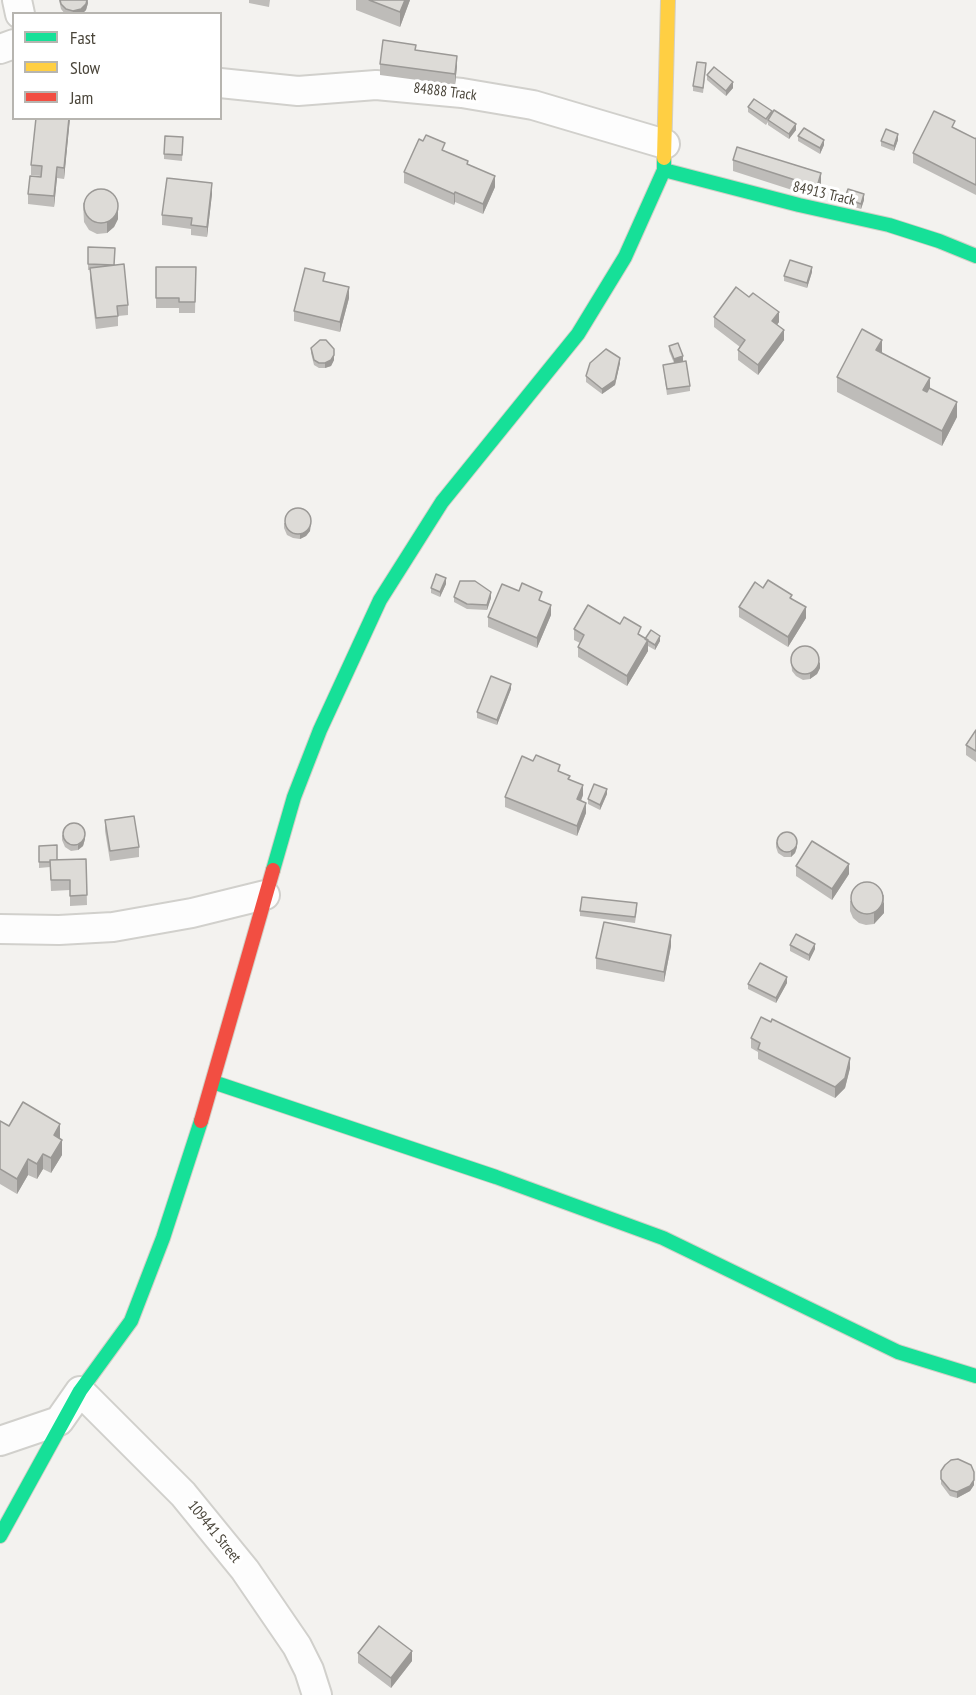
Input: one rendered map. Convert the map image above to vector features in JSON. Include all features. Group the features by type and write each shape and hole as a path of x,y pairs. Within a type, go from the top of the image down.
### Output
{"street":[{"path":"0,1441 59,1421 131,1321 163,1238 213,1082 294,797 320,730 380,600 442,502 578,334 625,257 664,157 669,0"},
{"name":"84888 Track","path":"222,83 298,91 376,85 462,93 533,105 664,157"},
{"name":"84913 Track","path":"664,157 799,205 889,225 976,256"},
{"path":"0,929 59,930 113,927 192,913 265,895"},
{"path":"213,1082 496,1177 663,1238 898,1352 976,1376"},
{"path":"0,1536 80,1391"},
{"name":"109441 Street","path":"80,1391 183,1494 245,1569 297,1646 309,1670 317,1695"}],"building":[{"path":"60,0 87,0 81,9 73,11 66,9"},
{"path":"369,0 405,0 400,12"},
{"path":"383,40 416,45 415,50 457,56 455,74 380,64"},
{"path":"697,62 706,63 703,88 693,86"},
{"path":"714,67 733,82 726,91 707,75"},
{"path":"754,99 772,111 766,119 748,107"},
{"path":"774,110 796,124 789,134 768,120"},
{"path":"934,111 955,121 952,127 976,139 976,185 913,153"},
{"path":"36,120 69,120 64,168 57,167 54,196 28,194 30,176 41,177 42,166 31,165"},
{"path":"804,128 824,140 820,148 798,136"},
{"path":"886,129 898,134 894,146 881,141"},
{"path":"426,135 445,143 442,150 495,176 483,204 404,172 419,139 423,141"},
{"path":"165,136 183,137 182,155 164,154"},
{"path":"737,147 821,173 817,187 733,160"},
{"path":"167,178 212,183 207,227 191,225 192,218 162,215"},
{"path":"101,189 113,194 118,206 113,218 101,223 89,218 84,206 89,194"},
{"path":"848,189 864,194 861,204 845,198"},
{"path":"88,247 115,248 114,265 88,264"},
{"path":"790,260 812,267 807,283 784,276"},
{"path":"124,264 128,305 117,306 118,316 96,318 90,268"},
{"path":"156,267 196,267 195,302 179,302 179,298 156,298"},
{"path":"305,268 325,273 323,281 349,287 340,322 294,311"},
{"path":"736,287 749,297 753,293 779,312 772,321 784,330 758,365 738,350 745,340 714,317"},
{"path":"862,329 882,340 876,350 930,378 923,390 927,392 929,388 957,402 942,431 837,377"},
{"path":"320,340 326,340 334,349 331,360 325,363 314,360 311,348"},
{"path":"678,343 683,356 674,359 669,346"},
{"path":"606,349 620,358 615,380 602,389 586,376 590,363"},
{"path":"686,361 690,386 667,389 663,365"},
{"path":"298,508 307,512 311,521 307,530 298,534 289,530 285,521 289,512"},
{"path":"436,574 446,578 440,592 431,588"},
{"path":"768,580 792,595 790,598 806,607 788,637 739,607 755,582 763,588"},
{"path":"460,581 475,581 491,592 487,605 467,604 454,597"},
{"path":"522,583 542,592 539,600 551,605 537,638 488,617 502,584 519,591"},
{"path":"588,605 620,624 624,617 641,627 638,634 648,640 627,676 578,647 584,635 574,629"},
{"path":"651,630 660,636 655,645 645,639"},
{"path":"805,646 815,650 819,660 815,670 805,674 795,670 791,660 795,650"},
{"path":"491,676 511,684 497,720 477,712"},
{"path":"976,730 976,751 966,745"},
{"path":"536,755 560,765 558,771 570,776 568,779 583,785 577,799 586,803 577,826 505,797 522,756 533,761"},
{"path":"594,784 607,789 600,805 588,799"},
{"path":"134,816 139,847 110,851 105,820"},
{"path":"74,823 82,826 85,834 82,842 74,845 66,842 63,834 66,826"},
{"path":"787,832 794,835 797,842 794,849 787,852 780,849 777,842 780,835"},
{"path":"812,841 849,864 832,889 796,866"},
{"path":"57,845 57,860 39,862 39,846"},
{"path":"86,859 87,895 70,896 70,880 51,880 50,860"},
{"path":"867,882 879,886 883,898 879,910 867,914 855,910 851,898 855,886"},
{"path":"582,897 637,903 635,917 580,911"},
{"path":"604,922 671,935 664,972 596,958"},
{"path":"796,934 815,944 809,955 790,945"},
{"path":"760,963 787,977 776,998 748,984"},
{"path":"761,1017 771,1022 772,1019 850,1058 845,1078 835,1087 758,1049 760,1043 751,1038"},
{"path":"23,1102 60,1124 54,1135 62,1140 51,1158 43,1154 37,1164 28,1159 17,1179 0,1169 0,1121 9,1126"},
{"path":"958,1459 971,1465 974,1480 970,1486 957,1492 950,1490 941,1479 941,1471 951,1460"},
{"path":"379,1626 412,1651 391,1678 358,1653"}],"traffic: fast":[{"path":"273,870 294,797 320,730 380,600 442,502 578,334 625,257 664,170 664,158"},
{"path":"664,170 799,205 889,225 976,256"},
{"path":"213,1082 496,1177 663,1238 898,1352 976,1376"},
{"path":"0,1536 80,1391 131,1321 163,1238 201,1121"}],"traffic: slow":[{"path":"664,158 668,0"}],"traffic: jam":[{"path":"201,1121 273,870"}]}
